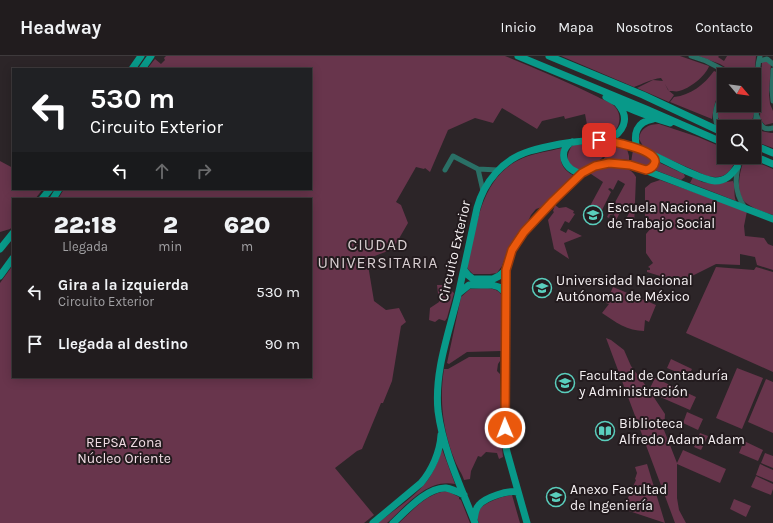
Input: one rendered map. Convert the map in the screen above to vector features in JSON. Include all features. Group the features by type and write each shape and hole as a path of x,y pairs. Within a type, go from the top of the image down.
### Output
{"street":[{"path":"133,68 141,56"},
{"path":"143,68 151,56"},
{"path":"518,56 659,114 717,140"},
{"path":"549,56 643,95 717,129"},
{"path":"691,56 706,61 720,68"},
{"path":"759,59 767,59 773,64"},
{"path":"773,70 773,101"},
{"path":"589,86 618,104 655,119 693,130"},
{"path":"607,141 620,132 623,126 624,115 622,108 618,104"},
{"path":"717,104 715,122 717,125"},
{"path":"756,120 757,112"},
{"path":"757,116 763,128 773,128"},
{"path":"637,149 635,140 637,130 644,122 655,119"},
{"name":"Circuito Exterior","path":"474,522 441,429 438,411 438,389 443,357 459,293 477,208 483,191 490,180 498,170 513,159 530,151 573,142 591,140 607,141 637,149 702,178 715,181 724,180 731,176 738,164"},
{"path":"573,142 568,145 565,150 564,160 566,165 571,170 582,173"},
{"path":"761,149 773,153"},
{"path":"646,170 650,169 654,164 655,158 652,155"},
{"path":"445,170 453,156 478,169 498,170"},
{"path":"761,159 773,164"},
{"path":"528,523 505,442 504,413 506,270 512,250 524,232 582,173 595,166 609,163 630,165 646,170 773,219"},
{"name":"Circuito Exterior","path":"737,167 738,194 746,209"},
{"path":"478,169 483,191"},
{"path":"682,185 687,182 689,177 688,172"},
{"path":"43,198 49,190"},
{"path":"0,249 12,234"},
{"path":"0,276 12,259"},
{"path":"464,270 473,278 493,279 506,270"},
{"path":"459,293 468,285 492,285 499,287 506,292"},
{"path":"373,523 412,491 427,476 441,442 441,429"},
{"path":"393,523 422,497 440,488 454,490 464,495"},
{"path":"474,522 477,507 483,501 504,492 518,492"}],"green space":[{"name":"REPSA Zona Núcleo Oriente","path":"166,56 505,56 564,81 608,102 615,106 618,112 619,124 617,128 611,134 603,136 589,135 585,114 565,119 564,116 542,121 537,129 502,108 493,123 475,118 448,130 430,172 425,168 416,167 396,202 401,205 408,223 393,249 367,259 374,301 386,310 399,308 406,322 401,326 392,381 362,449 357,451 335,468 374,515 364,523 0,523 0,283 12,266 12,378 312,378 312,198 59,198 63,190 312,190 312,68 148,68 155,59 161,64 165,60 164,58"},
{"path":"561,56 680,56 709,66 701,78 692,85 683,90 669,91 674,95 669,102 637,88 653,80 663,81 661,78 650,80 634,87"},
{"path":"698,56 719,56 718,57 724,61 727,56 756,56 755,68 727,68"},
{"path":"767,61 771,63 769,94 770,104 773,111 773,123 765,125 760,119 762,62"},
{"path":"714,71 717,72 717,98 712,119 670,102 674,97 691,92 706,81"},
{"path":"719,112 754,112 754,114 752,120 720,120 717,116"},
{"path":"659,124 717,145 717,164 734,164 730,171 723,176 707,176 644,148 639,139 641,132 646,127"},
{"path":"761,131 773,133 773,148 761,144"},
{"path":"573,145 609,145 601,159 579,170 571,167 568,156 570,148"},
{"path":"613,145 627,149 629,160 603,160"},
{"path":"562,148 560,156 562,164 569,173 573,175 542,207 536,209 531,215 518,233 497,273 473,274 467,266 478,219 489,190 498,177 509,166 523,158 537,153"},
{"path":"633,150 650,158 652,164 645,167 631,162"},
{"path":"0,161 12,167 12,190 42,190 36,198 12,198 12,227 0,232"},
{"path":"658,162 684,174 685,177 681,180 655,170"},
{"path":"742,164 761,164 773,169 773,215 752,207 742,199 739,187"},
{"path":"611,166 629,169 636,177 634,227 625,221 632,207 625,203 615,222 613,221 615,218 614,214 610,215 609,218 607,217 625,184 618,180 613,190 610,188 608,189 611,192 601,212 598,211 600,208 599,206 596,210 590,206 603,182 590,172"},
{"path":"693,177 702,182 714,184 733,181 736,201 690,183"},
{"path":"660,180 747,211 744,226 745,236 764,238 768,244 773,246 773,270 757,265 755,257 740,254 740,265 716,264 680,282 647,272 647,270 650,270 648,267 653,263 646,253 646,234 651,228 650,225 645,224 645,188 651,183"},
{"path":"555,205 559,208 566,207 574,211 573,213 575,214 569,223 565,221 560,230 566,233 568,229 582,236 564,243 569,259 554,249 548,220 554,212"},
{"path":"716,267 754,270 756,267 773,272 773,372 686,333"},
{"path":"437,285 445,285 454,293 447,318 445,321 439,319 435,322 429,320 430,308 439,302"},
{"path":"613,287 656,305 649,322 645,320 644,331 627,328 602,313 609,304 606,303"},
{"path":"470,289 492,289 496,290 502,296 501,351 467,352 449,364 447,363 461,297"},
{"path":"606,338 624,350 631,366 649,390 655,378 696,397 690,410 651,393 665,414 664,430 677,463 683,450 726,469 720,483 677,464 677,498 679,510 686,523 675,523"},
{"path":"469,357 500,357 497,371 500,374 500,428 503,457 499,459 497,453 486,452 481,457 478,456 471,471 470,479 464,480 451,450 445,427 442,393 444,369 448,369"},
{"path":"671,359 692,369 688,377 667,368"},
{"path":"737,368 763,378 742,429 716,418"},
{"path":"766,379 773,382 773,433 748,422"},
{"path":"687,412 703,419 698,430 683,423"},
{"path":"700,433 708,436 701,450 694,447"},
{"path":"744,441 763,450 758,461 739,453"},
{"path":"442,449 455,484 445,483 426,489 409,502 387,523 378,523 420,489 431,475"},
{"path":"765,453 773,456 773,468 761,463"},
{"path":"647,464 665,523 623,509 636,480 637,473 635,467"},
{"path":"760,464 773,470 773,482 756,475"},
{"path":"756,476 773,484 771,495 751,487"},
{"path":"447,491 459,497 470,523 399,523 415,508 433,495"},
{"path":"512,495 520,523 479,523 477,515 482,507 487,503"},
{"path":"734,499 751,506 746,517 730,509"}],"place":[{"name":"Escuela Nacional de Trabajo Social","path":"593,215"},
{"name":"Universidad Nacional Autónoma de México","path":"542,288"},
{"name":"Facultad de Contaduría y Administración","path":"565,383"},
{"name":"Biblioteca Alfredo Adam Adam","path":"605,431"},
{"name":"Anexo Facultad de Ingeniería","path":"556,497"}],"district":[{"name":"CIUDAD UNIVERSITARIA","path":"378,253"}],"route":[{"path":"505,428 506,270 507,261 517,241 557,196 588,169 602,164 616,163 630,165 646,170 650,169 655,162 655,158 652,155 631,146 599,140"}]}
